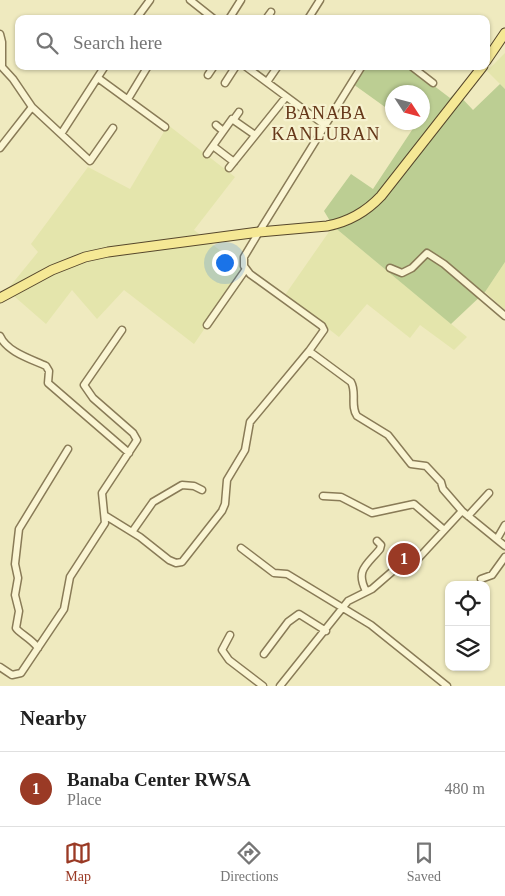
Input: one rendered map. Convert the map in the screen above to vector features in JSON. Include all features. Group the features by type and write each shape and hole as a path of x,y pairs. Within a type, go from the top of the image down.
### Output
{"main road":[{"path":"490,55 505,33"},
{"path":"0,298 52,270 86,257 127,249 259,232 334,225 368,209 381,196 480,70"}],"street":[{"path":"139,15 150,0"},
{"path":"190,0 209,15"},
{"path":"232,15 242,0"},
{"path":"311,15 320,0"},
{"path":"0,34 2,42 2,67 13,79 32,107 90,162 114,128"},
{"path":"61,134 103,70"},
{"path":"128,99 146,70"},
{"path":"208,75 211,70"},
{"path":"224,82 233,70"},
{"path":"250,70 326,126"},
{"path":"267,82 275,70"},
{"path":"106,516 176,563 182,562 225,504 227,480 245,450 250,422 324,330 322,326 246,269 244,257 360,70"},
{"path":"416,70 434,83"},
{"path":"98,78 165,127"},
{"path":"229,168 286,97"},
{"path":"0,148 32,107"},
{"path":"207,154 238,112"},
{"path":"234,119 255,135"},
{"path":"216,126 223,131"},
{"path":"213,146 234,162"},
{"path":"390,268 402,273 407,272 426,253 444,264 505,316"},
{"path":"207,325 246,269"},
{"path":"0,667 12,675 18,676 67,604 70,577 103,528 106,516 102,493 137,440 136,436 94,398 84,385 122,330"},
{"path":"0,336 8,347 46,366 49,371 48,383 129,453"},
{"path":"309,351 354,386 354,412 357,416 388,435 411,464 426,466 441,482 443,490 462,511 505,546"},
{"path":"38,648 32,639 19,633 16,628 19,611 15,595 18,578 15,564 18,529 68,449"},
{"path":"132,532 153,502 182,485 194,486 202,490"},
{"path":"468,516 488,493"},
{"path":"323,496 341,497 372,513 414,504 443,529"},
{"path":"280,686 296,664 326,631 348,601 380,583 402,563 415,562 424,554 443,529 462,511"},
{"path":"497,538 505,525"},
{"path":"366,591 360,580 362,574 380,550 381,545 377,541"},
{"path":"241,548 274,573 287,574 371,625 447,686"},
{"path":"481,579 492,575 505,557"},
{"path":"264,654 288,622 299,614 326,631"},
{"path":"230,634 222,650 229,660 263,686"}],"green space":[{"path":"505,53 505,89 487,71"},
{"path":"363,70 413,70 450,98 456,92 473,110 500,84 505,89 505,262 485,292 451,324 333,226 324,211 351,174 373,189 412,130 430,130 430,85 385,85 385,107 353,84"},
{"path":"168,125 235,177 194,230 245,270 194,344 124,290 97,319 72,290 46,324 7,290 38,252 31,244 88,167 130,189"},
{"path":"333,226 467,337 454,350 420,325 410,338 367,304 339,337 285,295"},
{"path":"505,262 505,310 485,292"}],"place":[{"name":"Banaba Center RWSA","path":"404,559"}],"district":[{"name":"BANABA KANLURAN","path":"326,123"}]}
